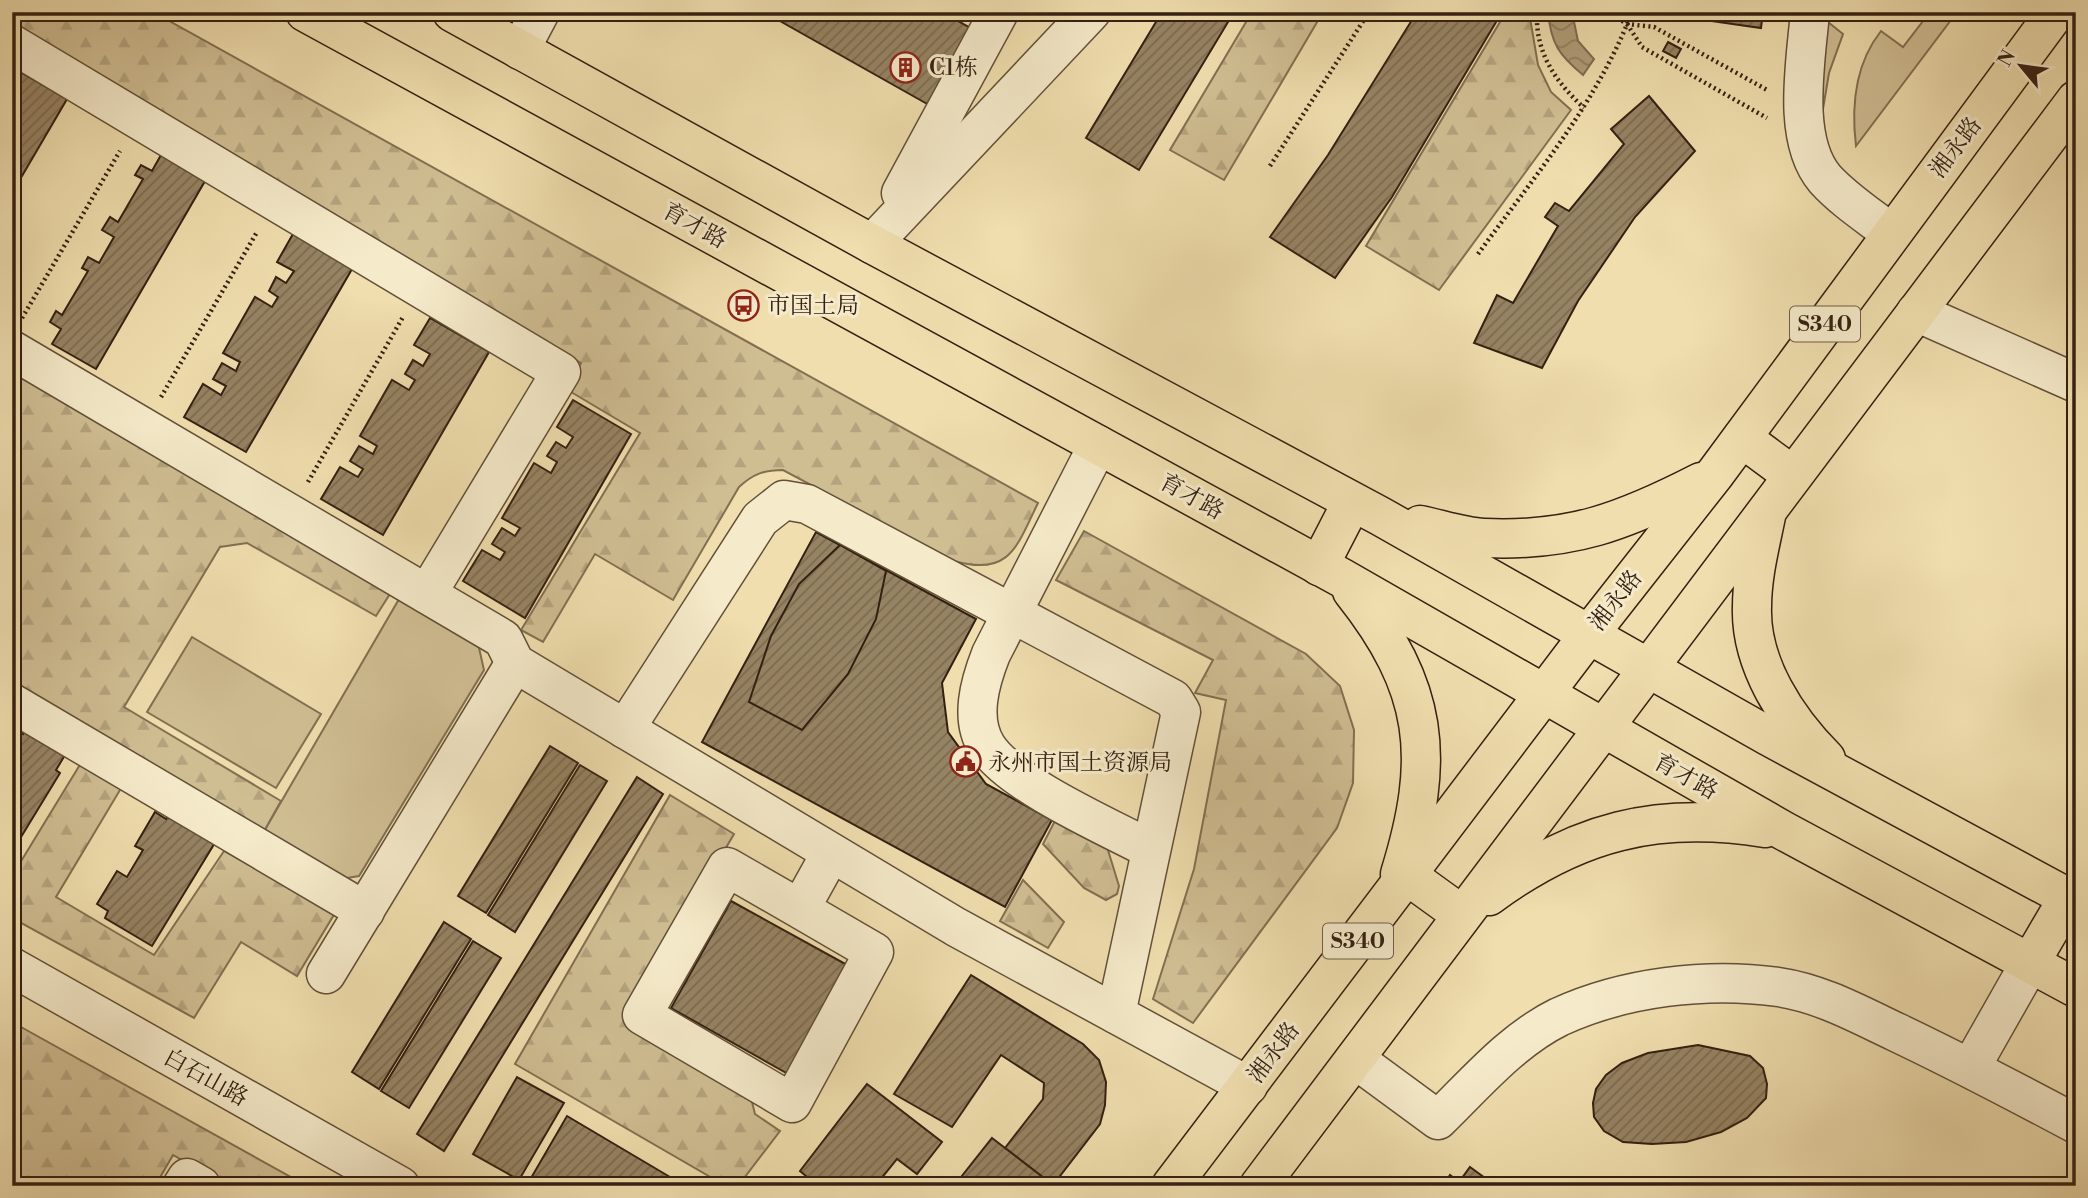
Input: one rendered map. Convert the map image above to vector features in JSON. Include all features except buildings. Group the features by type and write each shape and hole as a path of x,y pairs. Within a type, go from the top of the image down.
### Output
{"main road":[{"name":"育才路","path":"305,12 1331,572 1784,831 2076,988"},
{"path":"452,12 872,244 1366,509 1648,665 1848,780 2072,900 2031,963"},
{"name":"湘永路","path":"1171,1186 1401,886 1543,694 1715,474 2056,12"},
{"name":"S340","path":"1259,1186 1648,665 2076,100"},
{"path":"1742,438 1792,475"},
{"path":"1366,509 1482,538 1540,538 1596,529 1644,511 1715,474"},
{"path":"1768,507 1757,561 1752,609 1760,659 1780,700 1807,740 1848,780"},
{"path":"1366,509 1331,572 1380,626 1405,672 1420,724 1422,781 1401,886 1462,915 1523,871 1574,846 1631,828 1689,820 1784,831"}],"street":[{"path":"520,50 540,12"},
{"path":"872,244 999,12"},
{"path":"872,244 1091,12"},
{"path":"1810,12 1804,117 1811,158 1838,192 1891,233"},
{"path":"12,44 561,372 427,594"},
{"path":"1916,312 2076,383"},
{"path":"16,336 143,427 503,639 515,663 956,927 1248,1086"},
{"path":"1098,445 981,680 977,710 986,746 1012,774 1150,849"},
{"path":"625,729 760,519 784,500 807,504 1179,705 1181,712 1116,1014"},
{"path":"326,974 515,663"},
{"path":"12,703 365,911"},
{"path":"800,909 831,853"},
{"path":"727,867 800,909 874,952 792,1103 642,1015 727,867"},
{"path":"1970,1067 2031,963"},
{"name":"白石山路","path":"12,967 401,1186"},
{"path":"1355,1059 1438,1120 1505,1054 1558,1018 1628,994 1703,984 1778,987 1834,1002 1970,1067 2076,1124"},
{"path":"183,1186 187,1178 201,1186"}],"path":[{"path":"1270,166 1369,12"},
{"path":"1537,12 1536,27 1541,50 1552,73 1584,108"},
{"path":"1608,12 1627,24 1642,47 1768,119"},
{"path":"1478,254 1584,108 1612,62 1632,12"},
{"path":"1627,24 1654,27 1772,93"},
{"path":"16,336 138,119"},
{"path":"143,427 275,201"},
{"path":"290,513 420,288"}],"green space":[{"path":"12,12 153,12 1038,503 1024,532 1009,554 1000,561 988,565 973,565 954,561 783,470 764,472 739,487 673,600 595,554 543,642 521,630 640,433 566,389 581,363 12,25"},
{"path":"1252,12 1323,12 1224,180 1170,150"},
{"path":"1506,12 1529,12 1538,65 1551,92 1571,110 1439,290 1366,246"},
{"path":"1930,12 1957,12 1856,146 1854,115 1857,86 1865,57 1872,44 1881,31 1903,47"},
{"path":"1823,18 1843,34 1829,73 1822,115"},
{"path":"12,368 393,589 376,616 247,543 220,547 124,707 281,801 263,833 12,685"},
{"path":"1084,531 1306,654 1340,686 1354,730 1353,783 1337,828 1193,1023 1153,999 1194,869 1226,700 1195,693 1213,660 1056,580"},
{"path":"402,594 477,639 484,670 359,876 341,879 263,833"},
{"path":"192,637 321,714 276,788 147,712"},
{"path":"81,763 123,785 56,897 154,955 224,851 335,913 297,976 241,942 194,1018 12,918 12,876"},
{"path":"670,795 734,834 625,1019 750,1094 755,1114 780,1131 738,1186 726,1186 515,1064"},
{"path":"1057,817 1107,847 1119,886 1117,894 1106,900 1084,888 1043,844"},
{"path":"1023,880 1064,922 1048,948 1000,921"},
{"path":"12,1022 307,1186 229,1186 173,1155 155,1186 44,1186 28,1177 22,1186 12,1186"}],"water":[{"path":"1548,12 1572,12 1578,41 1594,59 1583,75 1568,61 1554,41"}],"place":[{"name":"C1栋","path":"906,67"},
{"name":"市国土局","path":"744,305"},
{"name":"永州市国土资源局","path":"965,762"}]}
